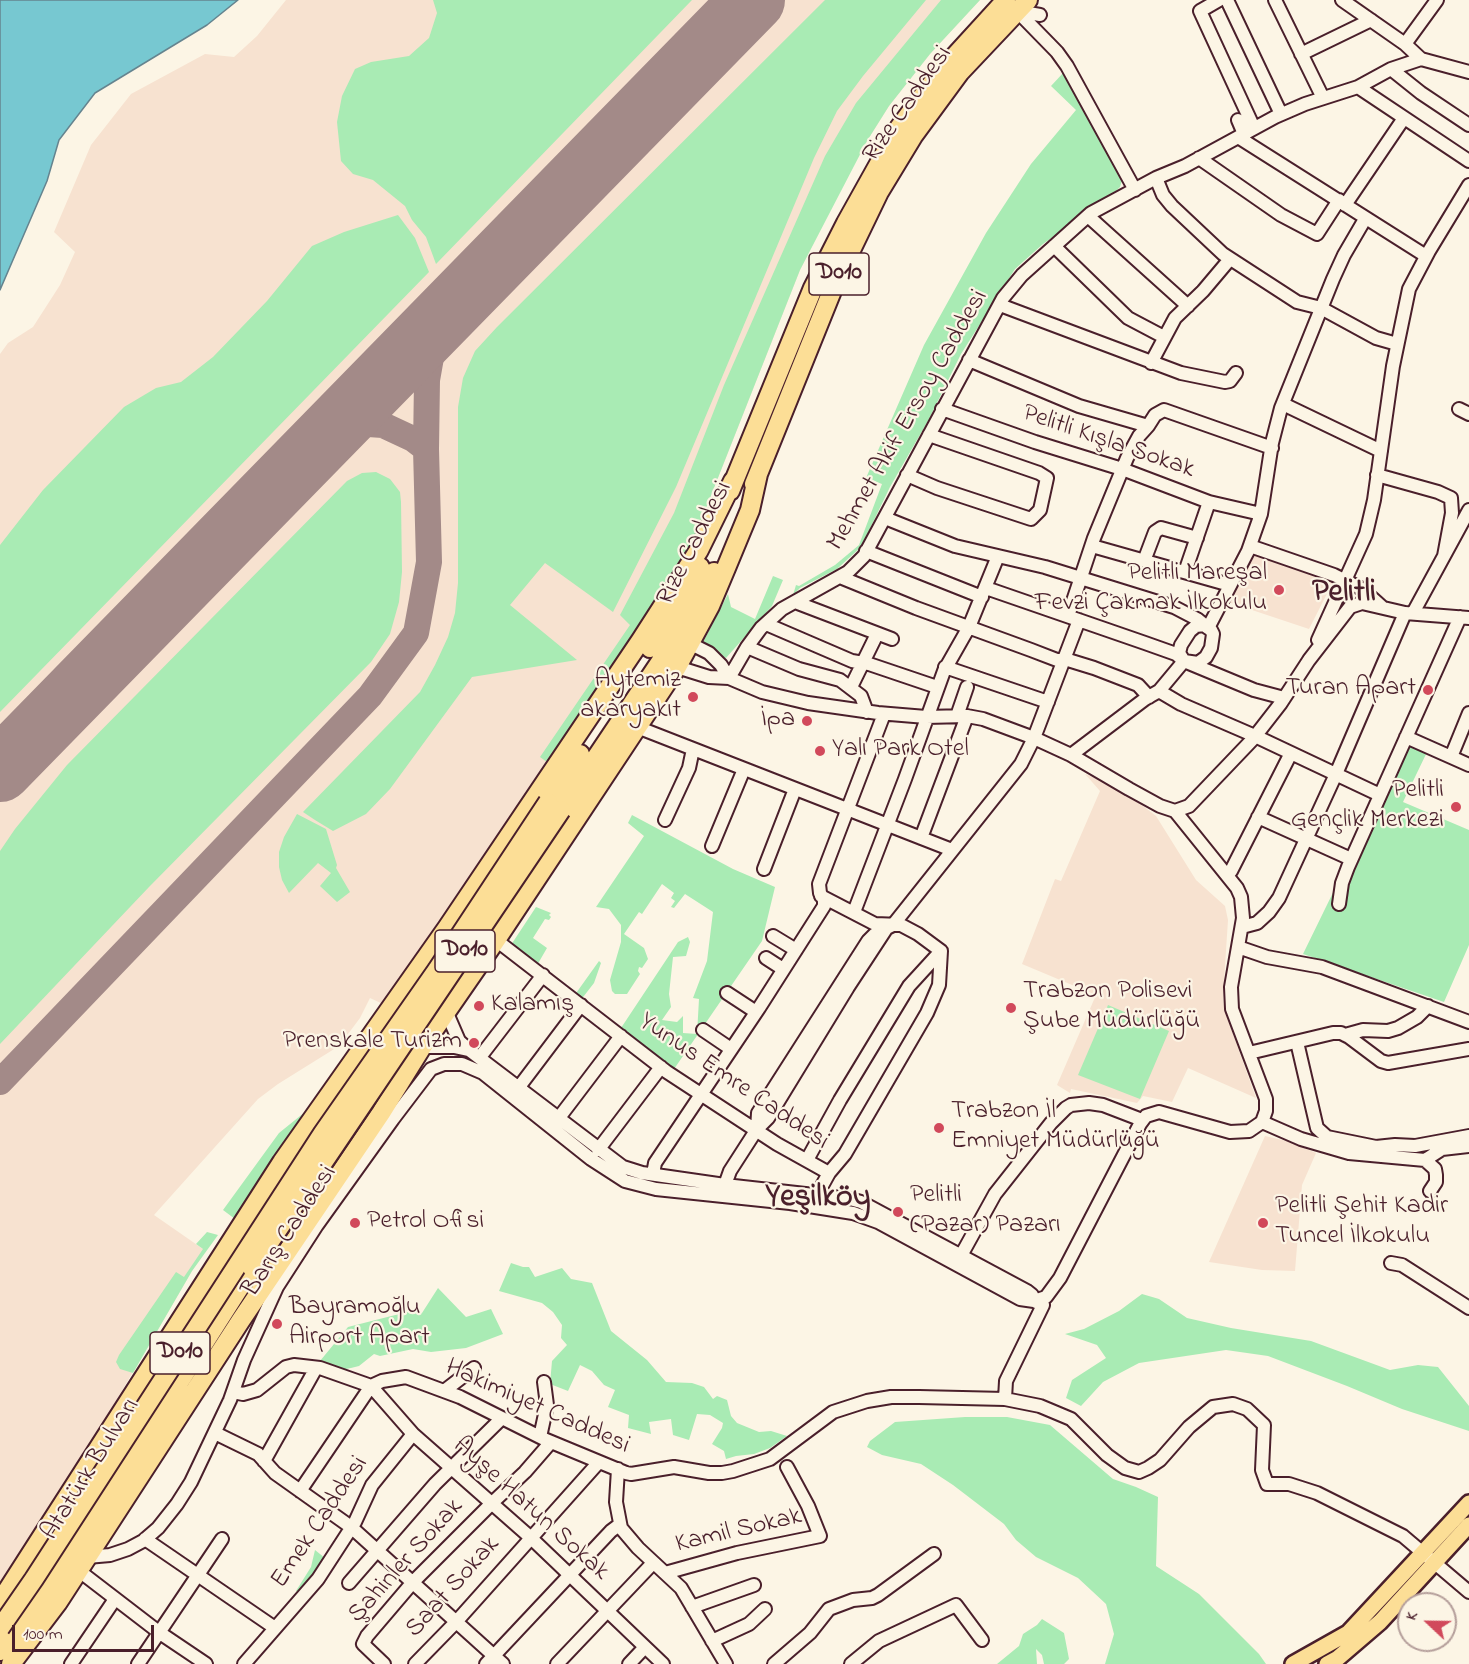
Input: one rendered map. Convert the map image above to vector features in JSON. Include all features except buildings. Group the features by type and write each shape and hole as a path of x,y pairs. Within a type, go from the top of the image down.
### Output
{"highway":[{"name":"Rize Caddesi","path":"554,806 677,637 737,528 836,281 879,192 913,136 960,72 1017,4"},
{"name":"Rize Caddesi","path":"365,1092 554,806 686,594 718,526 733,481 813,288 899,128 943,69 1017,4"},
{"path":"11,1664 39,1629 232,1334 388,1110 422,1047 496,940 677,667 710,606 750,510 758,474"},
{"path":"0,1602 240,1226 332,1089 447,928 610,686 699,549 733,481"},
{"path":"398,1048 406,1057 409,1068"},
{"name":"Atatürk Bulvarı","path":"0,1628 34,1580 261,1228 365,1092"},
{"name":"Atatürk Bulvarı","path":"0,1651 60,1569 365,1092"}],"main road":[{"path":"1327,1664 1338,1658 1380,1622 1469,1503"},
{"path":"1293,1664 1348,1633 1429,1557 1469,1525"}],"street":[{"path":"1219,0 1200,11 1245,133"},
{"path":"1227,0 1281,114"},
{"path":"1275,0 1323,98"},
{"path":"1405,44 1437,0"},
{"path":"1344,1 1405,44 1420,59 1469,72"},
{"path":"1017,4 1040,15"},
{"path":"1017,4 1057,52 1135,190"},
{"path":"1302,54 1371,20"},
{"name":"Mehmet Akif Ersoy Caddesi","path":"729,678 747,647 782,609 840,577 854,566 866,551 1000,305 1012,286 1054,246 1088,216 1156,178 1281,114 1358,87 1391,69 1420,59"},
{"path":"1391,69 1421,93 1469,125"},
{"path":"1358,87 1469,161"},
{"path":"1199,158 1281,215 1317,234 1404,118"},
{"path":"1238,120 1245,133 1365,219 1426,256"},
{"path":"1156,178 1163,195 1172,206 1230,259 1294,300 1321,308 1369,335 1397,344"},
{"path":"1309,660 1366,534 1374,500 1397,344 1409,288 1469,185"},
{"path":"1088,216 1188,306"},
{"path":"1208,628 1250,546 1262,514 1272,448 1283,404 1344,255 1365,219"},
{"path":"1054,246 1128,318 1164,337"},
{"path":"1151,363 1175,318 1230,259"},
{"path":"1000,305 1181,373 1225,382 1230,381 1236,373"},
{"path":"969,360 1079,406 1148,426"},
{"path":"1283,404 1381,451"},
{"name":"Pelitli Kışla Sokak","path":"942,410 1122,469 1209,502 1262,514"},
{"path":"725,1185 730,1171 757,1129 768,1118 848,987 890,927 1021,764 1034,738 1064,660 1082,578 1092,546 1122,469 1135,442 1155,415 1164,410 1272,448"},
{"path":"907,475 1030,519 1040,510 1047,478 1039,473 929,435"},
{"path":"1377,475 1438,492 1451,498 1452,513 1444,556"},
{"path":"1185,572 1209,502"},
{"path":"1242,927 1257,923 1279,898 1409,614 1469,510"},
{"path":"885,518 955,546 1045,567 1174,607 1197,619 1211,630 1214,640 1206,657 1198,663 1184,661 1179,649 1187,634 1196,626 1204,625 1208,628"},
{"path":"1144,561 1155,532 1161,528 1197,538"},
{"path":"1092,546 1230,585"},
{"path":"1250,546 1346,581 1362,589 1383,608"},
{"path":"866,551 1176,654 1184,661 1254,690 1284,698"},
{"path":"854,912 937,687 945,668 969,627 998,556"},
{"path":"840,577 916,608 1057,660 1094,668 1138,685 1154,694 1255,736 1380,795"},
{"path":"795,602 892,639"},
{"path":"1174,811 1190,806 1255,736 1350,607 1362,603 1409,614 1464,618 1406,737 1351,859 1342,883 1339,904"},
{"path":"766,624 852,661 869,664 937,687"},
{"path":"851,687 877,634"},
{"path":"691,644 709,653 721,665 729,678"},
{"path":"747,647 799,669 840,680 861,696 867,712"},
{"path":"1071,755 1154,694 1184,661"},
{"path":"677,667 709,677 729,678 786,699 884,714 926,717 962,716 983,719 1034,738 1071,755 1139,795 1174,811 1237,888 1241,897 1242,927 1231,999 1232,1009 1267,1105 1262,1122 1249,1131 1230,1132 1159,1112 1146,1116 1060,1278 1046,1297 1034,1301"},
{"path":"945,668 1048,702"},
{"path":"921,838 962,716 967,687"},
{"path":"1451,757 1469,713"},
{"path":"653,1174 656,1163 824,906 819,884 884,714"},
{"path":"637,727 952,850"},
{"path":"1406,737 1469,765"},
{"path":"665,820 689,768 693,749"},
{"path":"1227,875 1291,753"},
{"path":"712,846 744,769"},
{"path":"764,869 795,789"},
{"path":"1258,817 1351,859"},
{"path":"821,896 875,924 890,927 901,925 941,951"},
{"path":"773,936 796,950"},
{"name":"Yunus Emre Caddesi","path":"496,940 661,1067 777,1144 829,1173 814,1201"},
{"path":"1238,947 1267,957 1322,967 1469,1022"},
{"path":"807,1160 840,1100 909,986 941,951"},
{"path":"829,1173 845,1154 931,1005 939,985 941,951"},
{"path":"766,958 783,969"},
{"path":"474,1053 543,975"},
{"path":"728,993 756,1012"},
{"path":"519,1087 581,1005"},
{"path":"1249,1053 1333,1033 1345,1035 1363,1030 1388,1031 1417,1017 1428,1006"},
{"path":"446,1011 459,1041 623,1167 632,1171 814,1201"},
{"path":"703,1030 731,1049"},
{"path":"1345,1035 1381,1061 1388,1063 1469,1049"},
{"path":"558,1119 621,1036"},
{"path":"1297,1042 1317,1128 1328,1137 1376,1147 1395,1144 1415,1146 1469,1136"},
{"path":"360,1050 422,1047 474,1053"},
{"name":"Barış Caddesi","path":"83,1563 119,1552 145,1539 158,1528 177,1504 191,1482 215,1433 244,1360 277,1287 388,1110 431,1069 452,1063 462,1064 483,1073 603,1168 619,1179 636,1185 814,1201"},
{"path":"598,1150 661,1067"},
{"path":"332,1089 365,1092 388,1110"},
{"path":"958,1260 995,1194 1051,1123 1071,1104 1089,1102 1103,1105 1142,1120"},
{"path":"1262,1122 1301,1139 1349,1154 1425,1160 1442,1149 1469,1146"},
{"path":"1425,1160 1435,1169 1436,1175 1436,1182 1430,1191"},
{"name":"Yunus Emre Caddesi","path":"814,1201 850,1199 861,1202 1020,1299 1034,1301"},
{"path":"1391,1263 1402,1265 1469,1308"},
{"path":"1005,1399 1006,1381 1042,1305 1034,1301"},
{"path":"233,1392 243,1394 257,1390 285,1367 294,1365 316,1368 371,1386 300,1491"},
{"path":"264,1461 316,1368"},
{"path":"444,1391 474,1368"},
{"name":"Hakimiyet Caddesi","path":"371,1386 382,1381 406,1377 444,1391 545,1440 631,1474 674,1467 722,1473 770,1459 833,1412 867,1401 891,1397 1005,1399 1040,1406 1071,1419 1107,1455 1125,1468 1139,1472 1160,1460 1189,1426 1213,1407 1233,1404 1247,1409 1264,1425 1262,1470 1267,1485 1289,1484 1317,1493 1403,1536 1429,1557"},
{"path":"544,1382 547,1406 545,1440"},
{"name":"Ayşe Hatun Sokak","path":"371,1386 413,1434 531,1537 663,1664"},
{"path":"349,1583 452,1468 502,1418"},
{"path":"215,1433 250,1448 274,1473 351,1527 456,1622 495,1661 611,1531 620,1525"},
{"name":"Emek Caddesi","path":"251,1661 275,1628 318,1579 351,1527 372,1485 413,1434"},
{"name":"Şahinler Sokak","path":"381,1663 363,1644 367,1636 413,1582 525,1472 545,1440"},
{"name":"Saat Sokak","path":"415,1664 456,1622 599,1462"},
{"name":"Kamil Sokak","path":"664,1573 737,1553 820,1536 808,1506 787,1467"},
{"path":"618,1469 616,1502 620,1525 638,1548 681,1588 726,1664"},
{"path":"145,1539 275,1628"},
{"path":"138,1664 222,1539"},
{"path":"774,1664 810,1633 829,1609 853,1600 878,1595 934,1554"},
{"path":"1429,1557 1469,1592"},
{"path":"83,1563 115,1599 206,1664"},
{"path":"557,1664 654,1563"},
{"path":"692,1607 754,1585"},
{"path":"71,1664 115,1599"},
{"path":"851,1664 879,1641 956,1605 982,1640"},
{"path":"712,1641 749,1624 765,1609"},
{"path":"628,1664 645,1647"}],"shaded area":[{"path":"286,0 980,0 930,54 889,106 842,186 800,270 699,526 679,567 387,1006 370,998 360,1018 339,1046 258,1099 154,1215 203,1249 204,1254 106,1418 0,1584 0,354 8,343 33,327 60,285 75,252 54,232 91,145 131,94 205,54 234,57 257,36"},
{"name":"Pelitli Mareşal Fevzi Çakmak İlkokulu","path":"1250,551 1334,580 1309,629 1228,602"},
{"path":"1085,774 1102,780 1156,816 1196,880 1225,906 1228,920 1224,1009 1256,1098 1188,1068 1172,1102 1143,1096 1137,1103 1071,1089 1070,1093 1057,1085 1096,995 1022,964 1055,879 1061,881 1100,791"},
{"name":"Pelitli Şehit Kadir Tuncel İlkokulu","path":"1265,1136 1291,1142 1316,1153 1302,1185 1295,1271 1262,1270 1209,1262"}],"green space":[{"path":"433,0 692,0 436,264 426,237 412,220 405,206 373,180 353,174 341,161 337,122 342,96 355,69 371,62 409,56 429,38 437,13"},
{"path":"825,0 926,0 837,111 814,158 676,487 613,612 545,563 510,605 577,660 472,677 390,789 366,814 333,831 303,812 420,692 448,637 455,613 458,583 458,407 463,378 475,351"},
{"path":"941,0 980,0 930,54 889,106 867,141 800,270 699,526 679,567 551,765 540,757 630,625 620,615 674,513 724,385 825,156 856,103"},
{"path":"1064,72 1123,177 1120,187 1043,244 1015,269 961,354 929,419 890,487 861,547 837,569 800,588 793,595 796,585 799,586 835,565 859,545 882,484 866,478 924,345 986,233 1031,164 1076,110 1051,86"},
{"path":"398,215 415,238 429,272 0,712 0,545 43,490 124,407 156,388 181,382 213,357 267,301 312,246 344,232"},
{"path":"376,472 390,479 400,492 401,502 402,572 399,602 390,634 371,662 149,887 0,1044 0,851 67,765 347,481 362,473"},
{"path":"773,576 783,580 772,606 726,658 701,646 728,594 731,607 755,619"},
{"path":"1407,741 1428,750 1403,802 1469,830 1469,945 1444,1002 1303,954"},
{"path":"297,814 326,829 336,868 350,892 337,902 320,886 331,873 318,863 289,893 282,880 279,852 284,837"},
{"path":"632,815 733,869 775,887 762,941 672,1072 619,1031 678,942 688,937 690,942 686,956 673,957 669,994 671,1007 662,1020 677,1022 683,1016 683,1033 697,1034 699,999 693,998 707,961 713,912 685,894 674,908 671,907 675,901 671,898 674,893 662,884 642,914 639,912 624,934 644,948 648,959 642,968 639,967 640,974 627,994 615,994 612,991 610,980 621,942 621,925 609,909 596,907 644,836 628,823"},
{"path":"536,907 551,913 549,915 551,917 549,920 545,919 533,938 547,948 536,967 509,948"},
{"path":"599,961 601,963 594,983 580,1001 574,996"},
{"path":"1108,1005 1169,1031 1140,1099 1078,1075"},
{"path":"311,1111 235,1219 223,1210 279,1133 305,1112"},
{"path":"207,1232 218,1235 192,1271 133,1373 120,1369 116,1362 119,1355 176,1272 184,1277 203,1249 196,1244"},
{"path":"511,1263 529,1267 535,1277 562,1268 571,1279 592,1283 611,1331 647,1360 666,1382 692,1383 704,1387 713,1399 717,1396 727,1400 731,1416 737,1423 759,1432 771,1431 787,1436 770,1448 754,1454 726,1459 724,1451 712,1444 723,1423 710,1415 697,1414 689,1440 673,1435 671,1419 649,1422 651,1434 628,1428 629,1415 608,1407 615,1390 604,1385 592,1371 580,1365 568,1391 550,1384 552,1361 567,1345 561,1338 562,1325 553,1312 542,1303 499,1291"},
{"path":"438,1288 466,1317 491,1309 503,1334 466,1348 431,1352 413,1349 380,1356 374,1354 359,1366 340,1370 320,1361 348,1327 411,1311 422,1313"},
{"path":"1142,1294 1159,1299 1187,1318 1231,1328 1311,1341 1390,1370 1418,1365 1438,1367 1469,1406 1469,1431 1402,1409 1268,1356 1226,1350 1139,1363 1103,1382 1081,1406 1066,1398 1072,1380 1106,1358 1097,1345 1065,1334 1084,1329 1119,1311"},
{"path":"965,1417 1007,1417 1050,1425 1113,1479 1158,1497 1156,1566 1199,1594 1259,1654 1266,1664 1105,1664 1114,1634 1106,1604 1078,1578 1036,1557 1016,1540 1004,1524 921,1464 882,1455 867,1447 870,1441 895,1422"},
{"path":"315,1550 330,1562 303,1595 296,1591 311,1567"},
{"path":"1042,1619 1064,1633 1069,1659 1064,1664 1044,1664 1042,1655 1036,1649 1037,1664 997,1664 1019,1646 1023,1634"}],"water":[{"path":"0,0 238,0 207,25 95,93 59,140 47,181 0,290"}],"taxiway":[{"path":"0,1082 370,696 416,633 429,562 427,380 433,346 444,317"},
{"path":"335,429 354,423 383,425 413,439 426,449"},
{"path":"0,772 5,765"}],"runway":[{"path":"0,770 753,0"}],"place":[{"name":"Pelitli Mareşal Fevzi Çakmak İlkokulu","path":"1279,590"},
{"name":"Turan Apart","path":"1428,690"},
{"name":"Aytemiz akaryakıt","path":"693,697"},
{"name":"İpa","path":"807,721"},
{"name":"Yalı Park Otel","path":"820,751"},
{"name":"Pelitli Gençlik Merkezi","path":"1456,807"},
{"name":"Kalamış","path":"479,1006"},
{"name":"Trabzon Polisevi Şube Müdürlüğü","path":"1011,1008"},
{"name":"Prenskale Turizm","path":"474,1043"},
{"name":"Trabzon İl Emniyet Müdürlüğü","path":"939,1128"},
{"name":"Pelitli (Pazar) Pazarı","path":"898,1212"},
{"name":"Petrol Ofisi","path":"355,1223"},
{"name":"Pelitli Şehit Kadir Tuncel İlkokulu","path":"1263,1223"},
{"name":"Bayramoğlu Airport Apart","path":"277,1324"}],"district":[{"name":"Pelitli","path":"1344,595"},
{"name":"Yeşilköy","path":"818,1200"}]}
